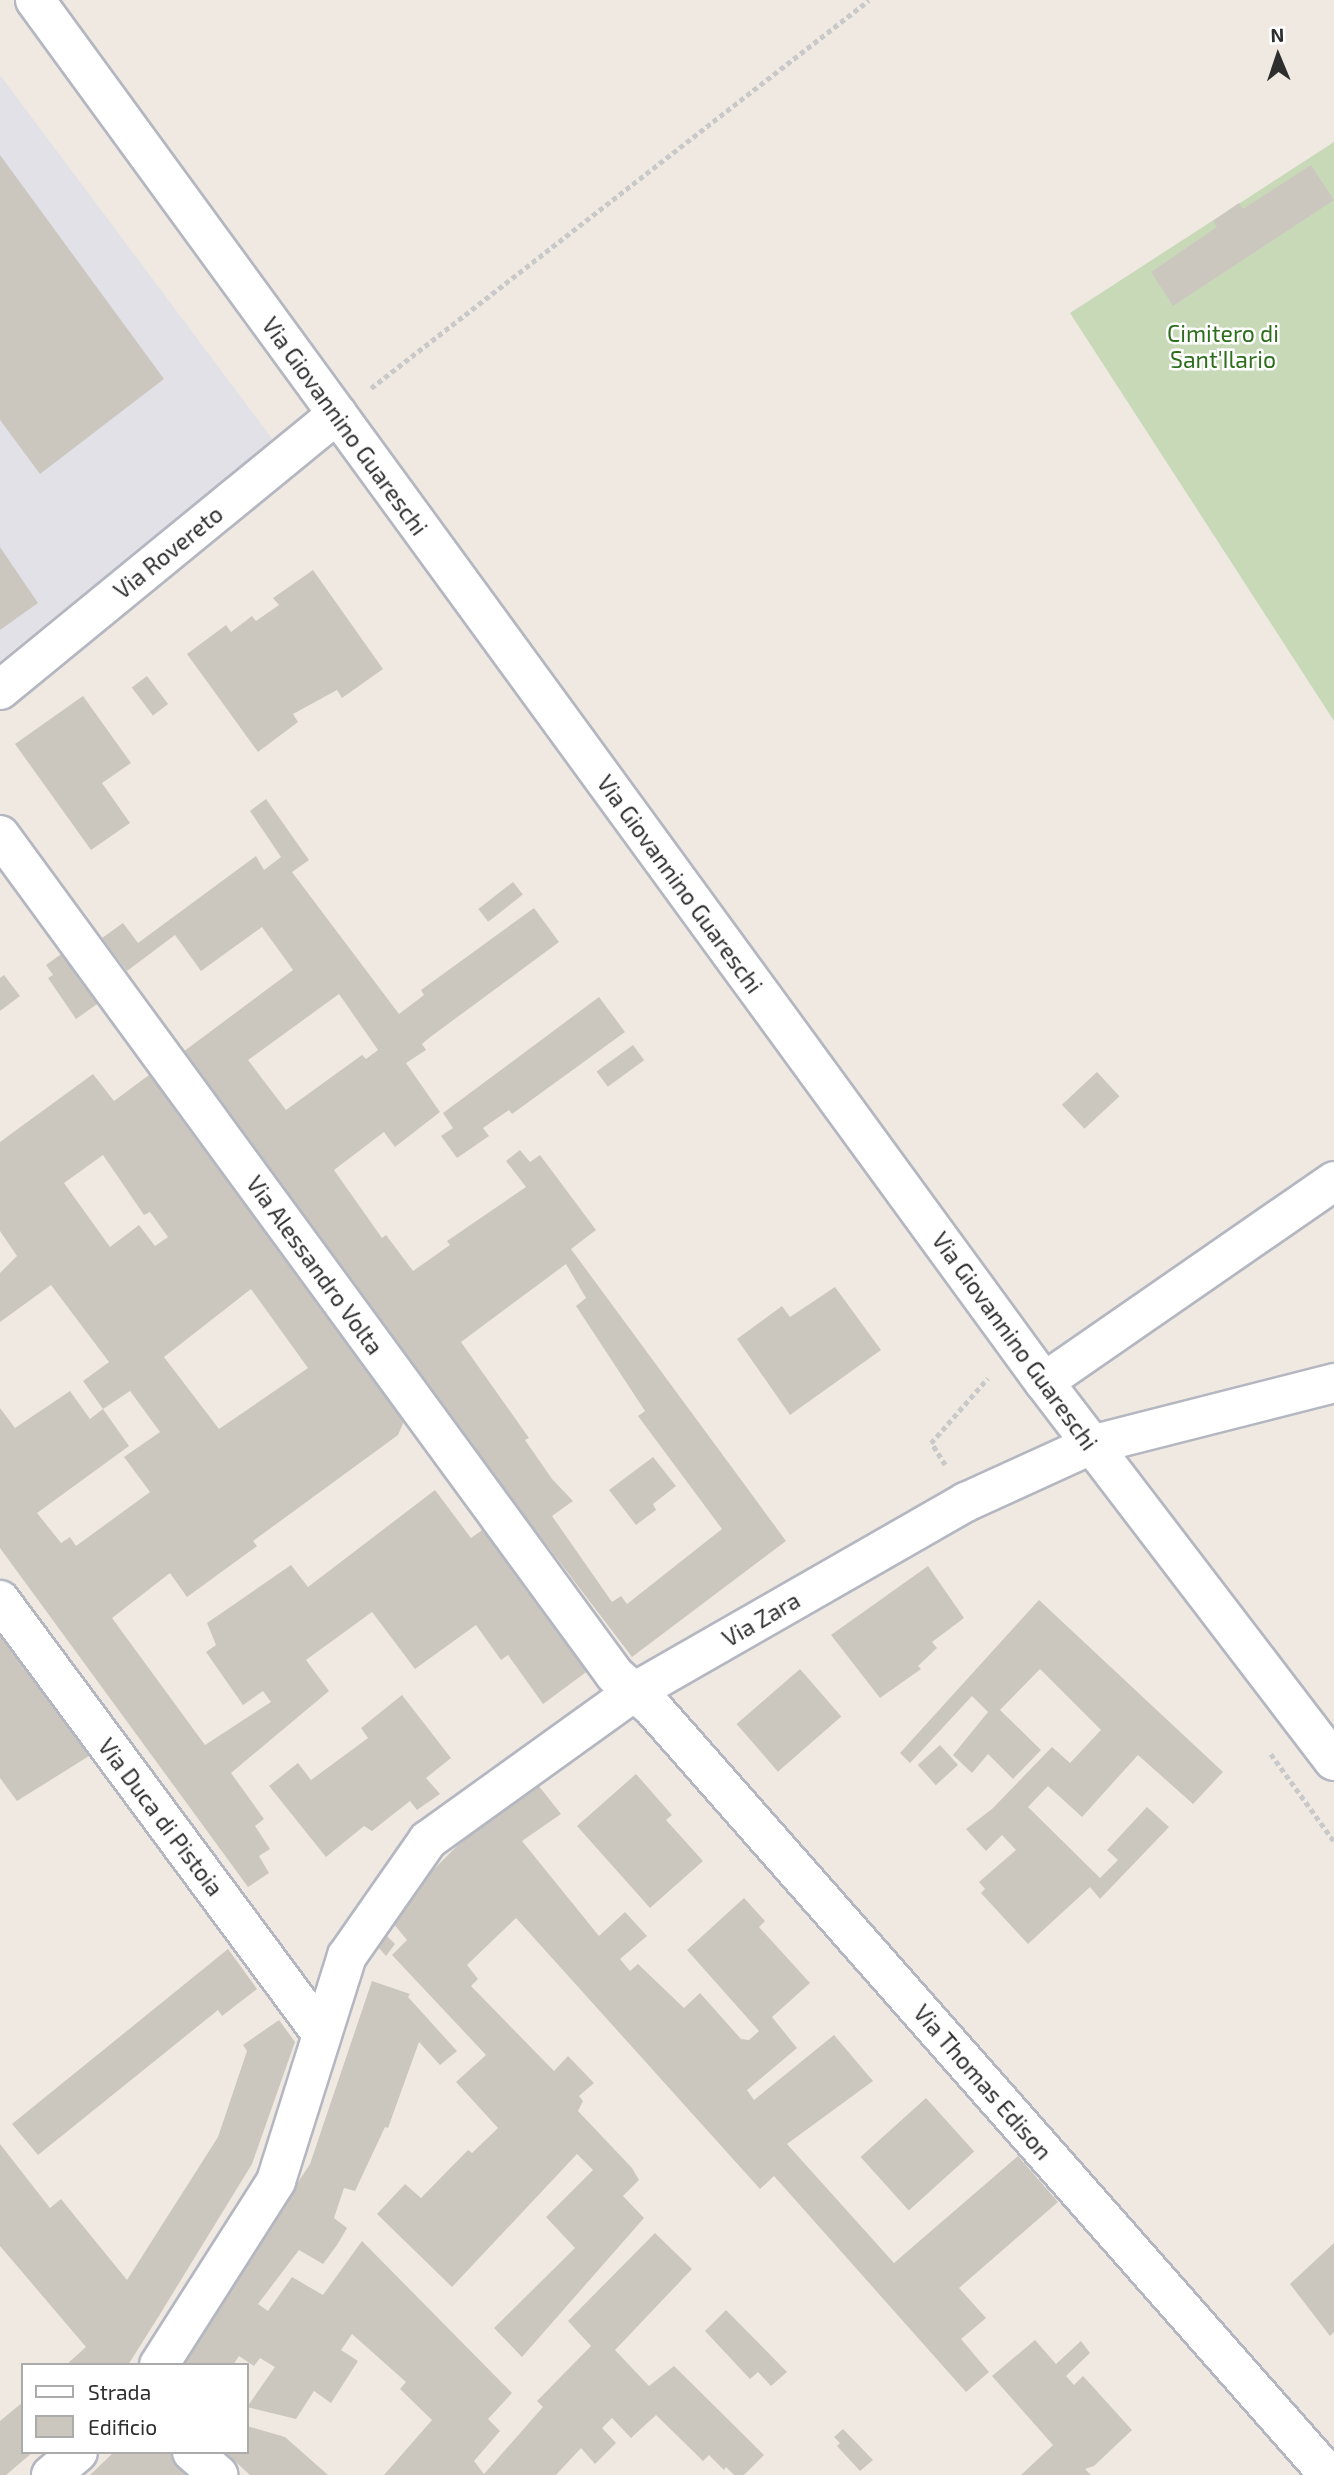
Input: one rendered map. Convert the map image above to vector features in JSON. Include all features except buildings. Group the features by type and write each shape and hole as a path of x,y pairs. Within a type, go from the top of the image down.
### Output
{"street":[{"name":"Via Giovannino Guareschi","path":"34,0 1044,1382 1334,1761"},
{"name":"Via Rovereto","path":"0,690 337,414"},
{"name":"Via Alessandro Volta","path":"0,835 615,1675 634,1692"},
{"path":"1044,1382 1334,1181"},
{"name":"Via Zara","path":"160,2363 276,2181 347,1956 428,1840 634,1692 966,1502 1091,1445 1334,1383"},
{"name":"Via Duca di Pistoia","path":"0,1600 321,2034"},
{"name":"Via Thomas Edison","path":"634,1692 671,1728 1329,2475"},
{"path":"51,2475 76,2454"},
{"path":"194,2454 218,2475"}],"path":[{"path":"337,414 869,0"},
{"path":"1263,1742 1334,1841"}],"shaded area":[{"path":"0,75 273,440 0,661"}],"green space":[{"name":"Cimitero di Sant'Ilario","path":"1334,142 1334,721 1070,313"}]}
